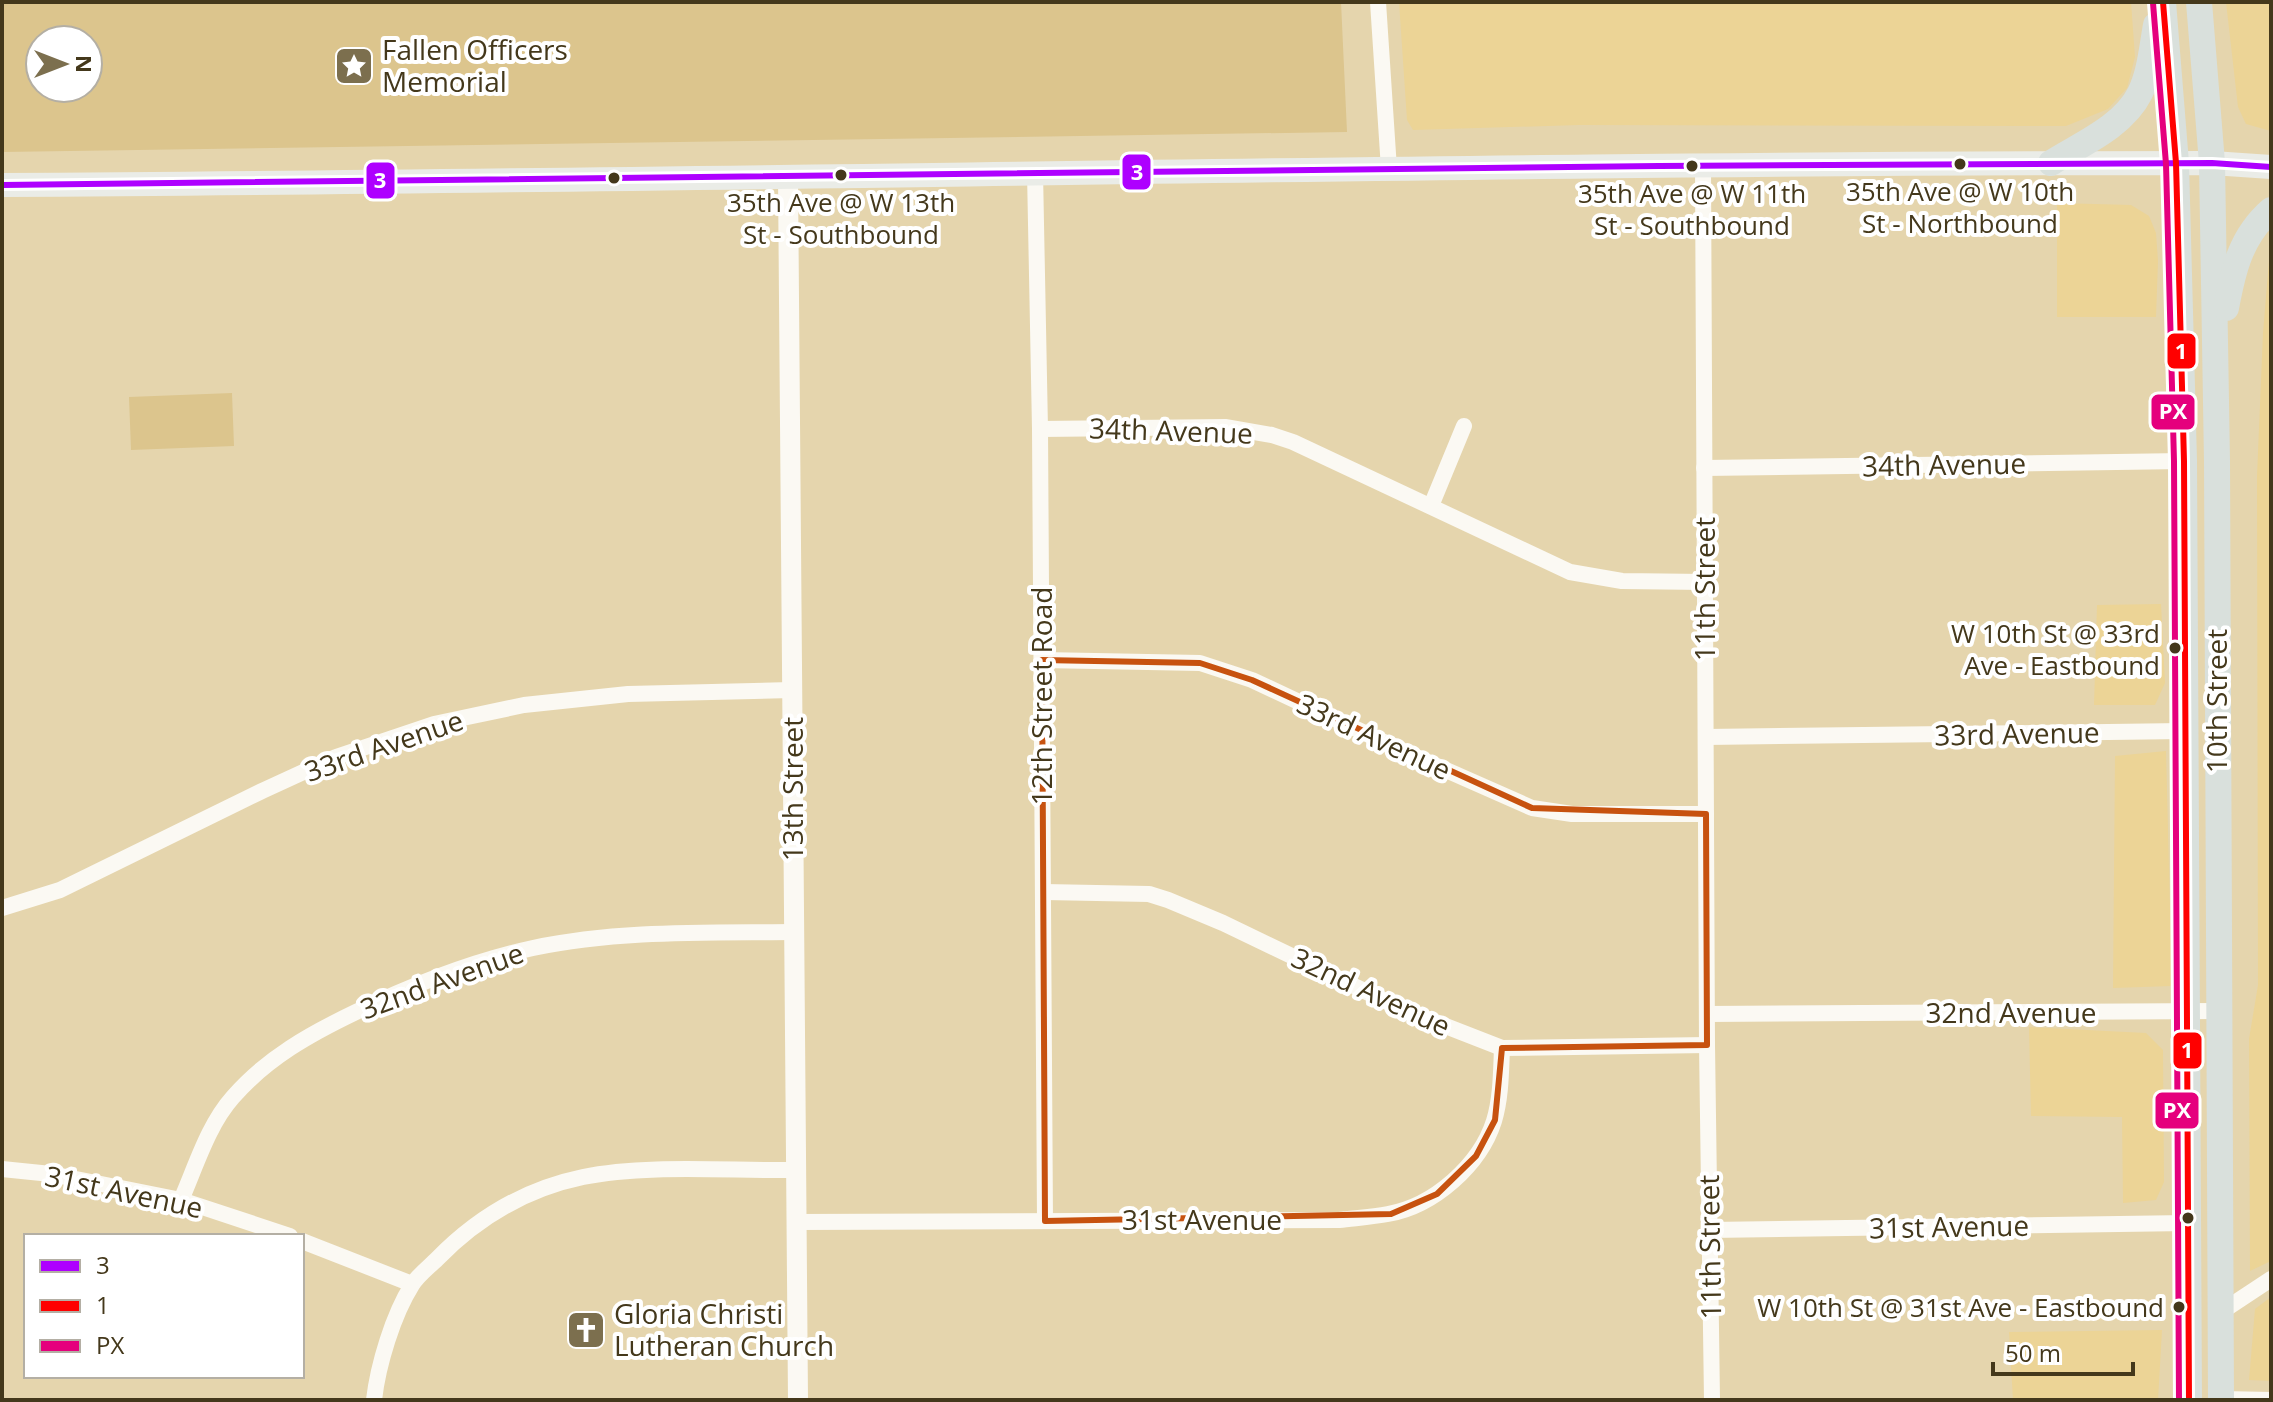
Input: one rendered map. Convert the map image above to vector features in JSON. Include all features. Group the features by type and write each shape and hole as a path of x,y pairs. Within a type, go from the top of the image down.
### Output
{"main road":[{"path":"2051,163 2120,119 2139,94 2151,56 2161,2"},
{"name":"10th Street","path":"2161,2 2176,163 2184,461 2189,1400"},
{"name":"10th Street","path":"2199,2 2212,163 2221,1400"},
{"path":"2,185 422,183 691,176 1703,164 2212,163 2271,167"},
{"path":"2215,362 2234,266 2251,230 2271,210"},
{"path":"2185,570 2197,597 2202,698 2217,710"},
{"path":"2184,731 2200,750 2206,765 2210,841 2218,870"},
{"path":"2188,1259 2202,1273 2206,1376 2221,1400"}],"street":[{"path":"1378,2 1389,169"},
{"name":"11th Street","path":"1703,164 1707,1045 1712,1400"},
{"name":"12th Street Road","path":"1035,172 1040,429 1045,1221"},
{"name":"13th Street","path":"788,177 798,1400"},
{"path":"1431,506 1464,426"},
{"name":"34th Avenue","path":"1040,429 1225,427 1272,435 1293,442 1570,572 1622,581 1705,582"},
{"name":"34th Avenue","path":"1704,468 2184,461"},
{"name":"33rd Avenue","path":"1042,660 1200,663 1252,680 1532,808 1572,814 1706,814"},
{"name":"33rd Avenue","path":"2,908 60,890 336,757 434,724 524,705 613,695 792,690"},
{"name":"33rd Avenue","path":"1706,737 2184,731"},
{"name":"32nd Avenue","path":"1044,892 1149,894 1168,900 1402,1009 1502,1048 1707,1045"},
{"name":"32nd Avenue","path":"181,1200 219,1115 262,1066 311,1034 376,1002 468,966 533,948 649,933 793,932"},
{"name":"32nd Avenue","path":"1707,1014 2218,1011"},
{"name":"31st Avenue","path":"795,1222 1339,1220 1391,1214 1437,1194 1454,1181 1476,1156 1495,1120 1502,1048"},
{"name":"31st Avenue","path":"2,1169 51,1174 181,1200 284,1234"},
{"path":"374,1400 385,1352 412,1284 457,1238 496,1209 537,1189 584,1176 627,1171 795,1170"},
{"name":"31st Avenue","path":"1709,1230 2188,1223"},
{"path":"304,1242 412,1284"},
{"path":"2221,1312 2271,1279"},
{"path":"2221,1400 2271,1400"}],"highlighted area":[{"path":"1042,660 1200,663 1252,680 1532,808 1706,814 1707,1045 1502,1048 1495,1120 1476,1156 1437,1194 1391,1214 1045,1221"}],"shaded area":[{"path":"2,2 1341,2 1347,132 2,152"},
{"path":"1399,2 2131,2 2135,57 2127,88 2108,109 2066,126 1579,125 1413,130 1407,120"},
{"path":"2226,2 2271,2 2271,131 2246,124 2238,107"},
{"path":"2057,203 2131,205 2149,216 2156,233 2158,261 2156,317 2057,317"},
{"path":"2271,237 2271,1261 2250,1271 2249,1039 2258,985 2257,476"},
{"path":"232,393 234,446 131,450 129,397"},
{"path":"2161,604 2165,683 2155,705 2094,705 2097,605"},
{"path":"2166,751 2172,986 2113,988 2115,756"},
{"path":"2029,1027 2146,1033 2163,1050 2164,1182 2156,1200 2123,1203 2122,1117 2031,1116"},
{"path":"2271,1297 2271,1381 2249,1380 2255,1309"},
{"path":"2162,1330 2158,1400 2013,1400 2009,1332"}],"transit line":[{"name":"1","path":"2163,2 2176,163 2184,461 2189,1400"},
{"name":"PX","path":"2153,3 2166,164 2174,461 2179,1400"},
{"name":"3","path":"2,185 1659,166 2212,163 2271,167"}],"place":[{"name":"Fallen Officers Memorial","path":"354,66"},
{"name":"35th Ave @ W 10th St - Northbound","path":"1960,164"},
{"name":"35th Ave @ W 11th St - Southbound","path":"1692,166"},
{"name":"35th Ave @ W 13th St - Southbound","path":"841,175"},
{"name":"W 10th St @ 33rd Ave - Eastbound","path":"2175,648"},
{"name":"W 10th St @ 31st Ave - Eastbound","path":"2179,1307"},
{"name":"Gloria Christi Lutheran Church","path":"586,1330"}]}
